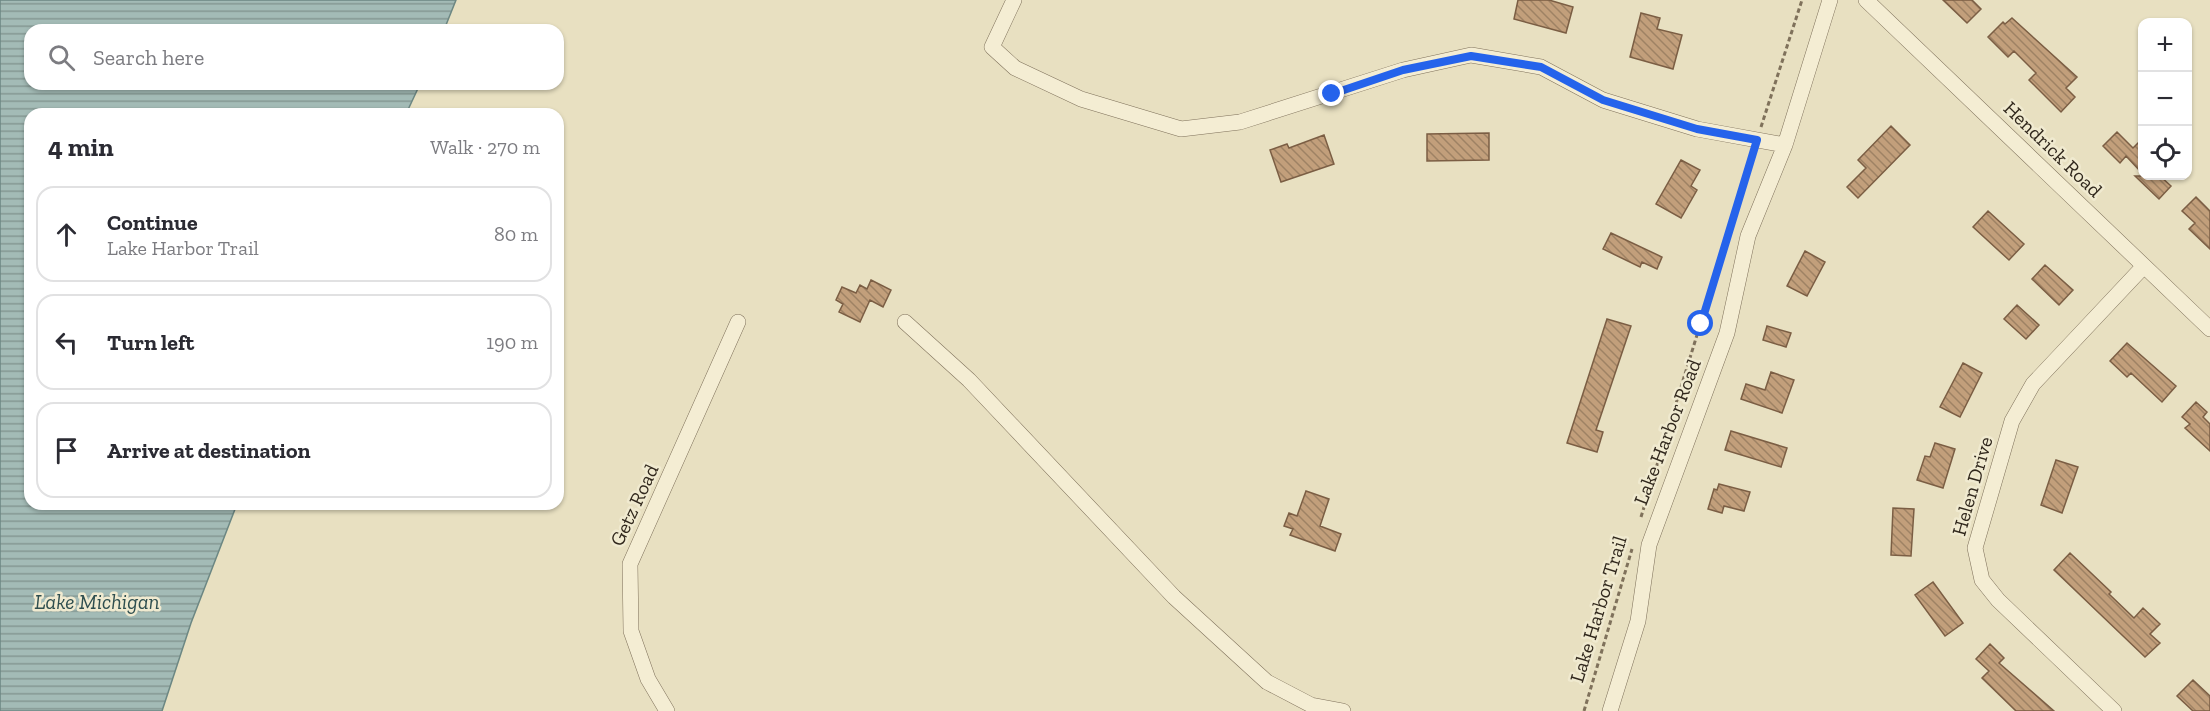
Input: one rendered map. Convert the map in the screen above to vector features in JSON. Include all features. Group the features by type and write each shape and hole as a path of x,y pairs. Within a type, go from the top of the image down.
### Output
{"street":[{"path":"1014,0 992,47 1015,68 1081,99 1181,129 1240,122 1403,70 1471,56 1541,67 1603,100 1697,129 1785,146"},
{"name":"Lake Harbor Road","path":"1610,711 1638,621 1652,534 1727,333 1748,236 1785,146 1830,0"},
{"name":"Hendrick Road","path":"1866,0 2210,329"},
{"name":"Helen Drive","path":"2115,711 1998,600 1982,580 1975,548 2012,421 2032,384 2144,266"},
{"name":"Getz Road","path":"667,711 648,679 632,631 630,564 738,322"},
{"path":"905,322 969,380 1174,597 1267,682 1311,705 1343,711"}],"path":[{"name":"Lake Harbor Trail","path":"1639,526 1802,0"},
{"name":"Lake Harbor Trail","path":"1584,711 1632,548"}],"water":[{"name":"Lake Michigan","path":"0,0 456,0 446,24 24,24 24,90 417,90 409,108 24,108 24,510 235,510 191,623 162,711 0,711"}],"building":[{"path":"1518,0 1549,0 1573,7 1566,33 1514,19"},
{"path":"1943,0 1972,0 1981,9 1967,23"},
{"path":"1641,13 1660,18 1657,29 1682,35 1673,69 1630,57"},
{"path":"2012,18 2077,77 2066,88 2075,97 2061,112 2029,80 2036,73 2014,51 2008,57 1988,37 2003,22 2005,24"},
{"path":"1891,126 1910,145 1858,198 1847,187 1866,168 1858,160"},
{"path":"2117,132 2133,148 2138,143 2138,169 2126,156 2120,163 2103,146"},
{"path":"1489,133 1489,160 1427,161 1427,134"},
{"path":"1324,135 1334,164 1281,182 1270,150 1287,144 1289,148"},
{"path":"1681,160 1700,170 1691,186 1697,190 1681,218 1656,204"},
{"path":"2139,180 2164,180 2171,186 2159,199"},
{"path":"2196,197 2210,211 2210,249 2189,229 2195,223 2182,211"},
{"path":"1988,211 2024,244 2009,260 1973,227"},
{"path":"1611,233 1662,257 1657,269 1642,262 1640,267 1603,249"},
{"path":"1805,251 1825,262 1807,296 1787,286"},
{"path":"2045,265 2073,290 2059,305 2032,279"},
{"path":"871,280 891,290 883,307 870,300 860,322 839,312 843,304 836,300 842,287 856,293 860,285 867,289"},
{"path":"2017,305 2039,325 2026,339 2004,319"},
{"path":"1607,319 1631,326 1596,430 1603,432 1597,452 1567,443"},
{"path":"1767,326 1791,333 1786,347 1763,340"},
{"path":"2127,343 2176,386 2162,402 2131,373 2127,377 2110,361"},
{"path":"1963,363 1982,373 1960,417 1940,407"},
{"path":"1771,372 1794,380 1782,413 1741,399 1746,384 1765,390"},
{"path":"2196,402 2207,412 2203,417 2210,424 2210,451 2185,428 2190,424 2182,417"},
{"path":"1731,431 1787,448 1781,467 1725,450"},
{"path":"1935,443 1955,449 1943,488 1917,480 1925,456 1930,457"},
{"path":"2056,460 2078,467 2062,513 2041,505"},
{"path":"1719,484 1750,492 1744,511 1724,506 1722,513 1708,509 1714,489 1717,490"},
{"path":"1306,491 1329,499 1320,526 1341,534 1335,551 1290,535 1293,529 1284,526 1289,513 1297,516"},
{"path":"1893,508 1914,509 1911,556 1891,555"},
{"path":"2070,553 2111,592 2109,594 2134,618 2143,608 2160,624 2150,634 2160,643 2145,657 2054,570"},
{"path":"1933,582 1963,623 1945,636 1915,595"},
{"path":"1990,644 2004,658 1999,663 2054,711 2016,711 1982,678 1989,671 1976,659"},
{"path":"2193,680 2210,696 2210,711 2193,711 2177,696"}],"route":[{"path":"1332,94 1403,70 1471,56 1541,67 1603,100 1697,129 1757,140 1701,324"}]}
